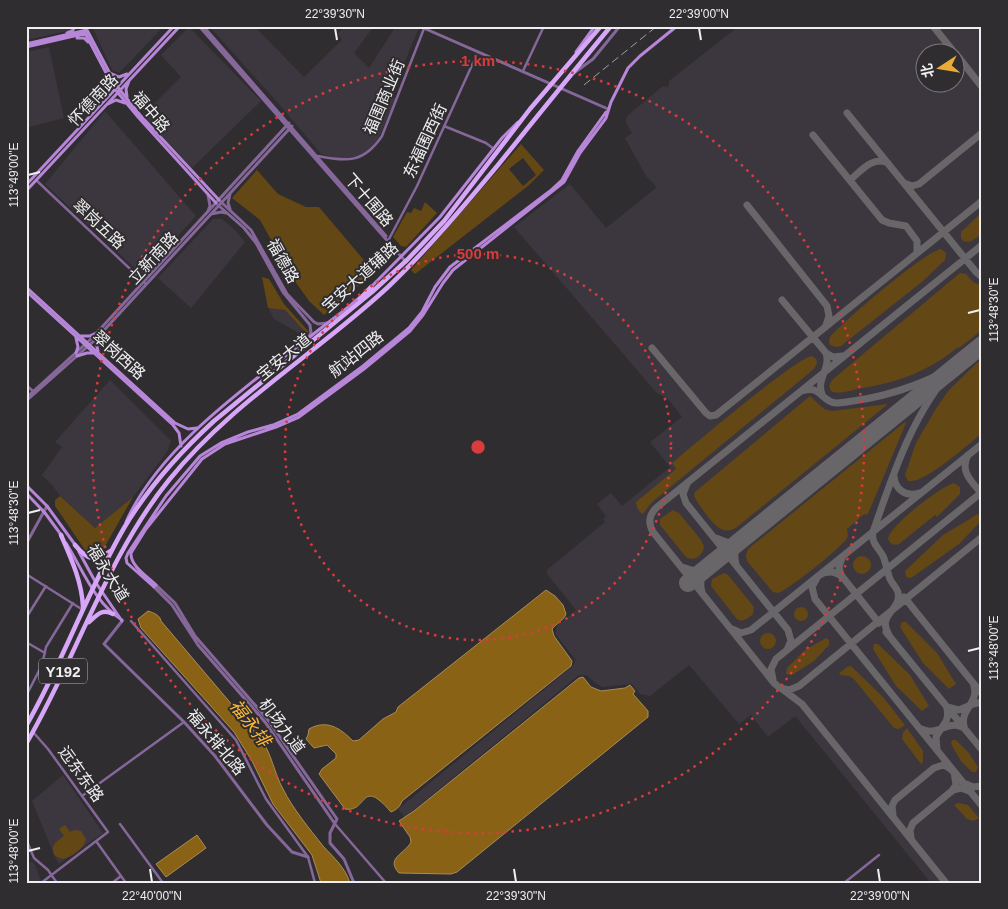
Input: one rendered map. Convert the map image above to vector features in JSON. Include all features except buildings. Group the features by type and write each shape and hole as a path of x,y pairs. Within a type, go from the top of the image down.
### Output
{"main road":[{"path":"57,37 72,31 76,26"},
{"name":"怀德南路","path":"26,185 174,26"},
{"name":"怀德南路","path":"117,89 180,26"},
{"path":"572,59 595,26"},
{"name":"宝安大道","path":"26,726 113,550 130,518 149,492 192,443 238,400 352,309 444,221 530,109 601,26"},
{"name":"宝安大道","path":"26,744 124,548 142,516 169,481 197,448 221,424 362,310 411,265 454,217 610,26"},
{"name":"航站四路","path":"155,586 127,563 128,552 166,496 200,456 221,443 248,432 274,425 298,414 409,328 422,312 435,287 450,267 562,180 578,151 608,109 628,68 677,26"},
{"path":"26,46 85,30"},
{"path":"47,43 85,30"},
{"name":"福中路","path":"85,30 93,48 117,89 205,191 218,203"},
{"name":"福中路","path":"85,30 108,74"},
{"path":"26,46 82,37 93,48"},
{"path":"102,105 108,90 108,74 119,77 132,70"},
{"path":"102,105 115,100 128,102 126,89 132,76"},
{"name":"福中路","path":"128,102 212,193 218,203"},
{"name":"怀德南路","path":"26,191 102,105"},
{"name":"宝安大道辅路","path":"118,541 137,500 156,474 200,426 226,403 330,322 405,258 494,149 530,109"},
{"name":"翠岗西路","path":"26,287 76,335"},
{"path":"352,309 371,287"},
{"name":"翠岗西路","path":"26,291 173,425 179,433 181,446"},
{"path":"98,334 96,345 98,355 76,354 78,344 76,335 87,337 98,334"},
{"name":"翠岗西路","path":"98,355 179,426 188,429 200,426"},
{"name":"福永大道","path":"26,485 47,506 75,544 102,593 116,610 122,621"},
{"name":"福永大道","path":"26,493 45,512 61,535 92,590 113,614 122,621"},
{"path":"61,535 82,589 83,610"},
{"path":"75,544 83,553 91,558 100,558 113,550"},
{"path":"86,625 101,612 105,611 113,614"}],"street":[{"name":"下十围路","path":"201,26 405,258"},
{"path":"419,26 608,109"},
{"path":"523,71 544,26"},
{"path":"569,77 593,59 620,26"},
{"name":"福围商业街","path":"318,156 344,160 364,155 374,148 382,136 425,27"},
{"name":"东福围西街","path":"389,239 417,186 478,52"},
{"name":"下十围路","path":"289,126 318,156 411,265"},
{"name":"立新南路","path":"218,203 289,126"},
{"name":"立新南路","path":"26,398 98,334 289,126"},
{"path":"444,126 486,143 494,149"},
{"name":"翠岗五路","path":"36,180 145,283"},
{"path":"205,191 210,200 206,217"},
{"path":"206,217 216,212 231,214 228,203 231,191"},
{"path":"212,193 220,196 226,193"},
{"name":"福德路","path":"218,203 247,226 256,238 287,294 307,319"},
{"path":"307,319 318,324 330,322"},
{"path":"307,319 311,329 308,339"},
{"path":"26,385 34,392"},
{"name":"立新南路","path":"26,401 34,392"},
{"path":"26,544 47,506"},
{"path":"26,574 83,610"},
{"path":"26,618 46,586"},
{"name":"机场九道","path":"155,586 175,603 195,636 262,712 337,819 335,824"},
{"name":"机场九道","path":"155,586 172,605 198,645 265,722 335,824 386,883"},
{"path":"26,695 42,665 53,635 72,604"},
{"name":"福永排北路","path":"122,621 104,644 184,722 215,756 267,825 292,852 308,857"},
{"path":"131,621 236,740 266,799 308,857 314,883"},
{"path":"26,642 45,653"},
{"path":"82,796 184,722"},
{"name":"远东东路","path":"33,732 48,748 108,832 96,841"},
{"path":"120,824 163,883"},
{"path":"335,824 330,833 330,843 344,859 354,883"},
{"path":"26,839 34,858 51,874 57,883"},
{"path":"41,883 96,841 126,883"},
{"path":"844,883 879,855"},
{"path":"112,883 121,876"}],"shaded area":[{"path":"26,26 72,26 71,30 26,40"},
{"path":"92,26 164,26 119,73 112,70"},
{"path":"209,26 254,26 304,77 342,40 338,33 346,26 374,26 354,53 369,68 396,26 414,26 419,28 395,85 397,86 393,97 396,98 378,139 364,154 353,158 339,159 321,154"},
{"path":"739,26 982,26 982,883 931,883 796,717 768,737 751,715 739,724 689,665 650,696 640,694 632,684 603,687 586,675 579,675 405,817 398,809 574,665 575,659 556,635 556,631 557,626 576,610 547,574 547,570 605,522 603,519 606,516 597,504 611,493 622,506 670,467 650,442 682,417 669,400 656,392 514,227 570,184 606,228 656,188 646,176 625,138 632,133 626,122 627,116 663,86 669,86 669,81"},
{"path":"189,27 261,101 192,168 143,115 181,77 161,55"},
{"path":"49,47 64,118 26,128 26,52"},
{"path":"105,111 196,216 142,275 45,184"},
{"path":"521,144 544,170 528,186 415,274 411,270","holes":["523,158 536,175 523,186 509,169"]},
{"path":"257,170 278,194 306,207 319,207 374,272 324,315 309,301 292,277 260,220 232,198"},
{"path":"425,202 437,213 406,247 401,246 393,237 407,212 411,213 414,208 421,211"},
{"path":"982,212 982,234 970,242 963,241 961,232"},
{"path":"213,219 222,219 245,242 191,308 158,278"},
{"path":"941,249 946,253 945,260 923,281 841,346 830,345 830,337 867,303 918,262"},
{"path":"960,273 966,274 973,282 982,286 982,330 947,356 911,375 847,392 837,393 831,391 829,386 832,380"},
{"path":"262,277 269,279 284,304 309,332 306,333 285,310 268,308"},
{"path":"268,307 285,310 306,333 302,337 297,332 274,319"},
{"path":"812,356 816,359 817,363 814,369 651,503 643,514 640,512 636,502 676,469 672,463 766,386 802,360"},
{"path":"982,358 982,433 935,470 915,481 908,481 905,475 916,443 937,407 949,390"},
{"path":"110,380 171,441 167,452 133,497 95,528 60,496 42,475 62,447 55,442"},
{"path":"810,396 824,409 832,411 888,404 737,527 730,530 719,528 696,500 695,492"},
{"path":"905,422 868,514 863,515 847,529 848,536 846,540 823,561 781,592 773,592 747,561 748,549"},
{"path":"954,483 960,487 960,494 937,517 935,515 899,544 894,545 890,542 888,539 897,525 916,508"},
{"path":"60,496 95,528 133,497 104,548 101,552 93,554 85,550 55,506 55,500"},
{"path":"673,510 679,513 701,540 704,546 703,551 698,557 691,559 686,557 660,525 660,519"},
{"path":"978,514 981,517 981,521 959,544 911,578 906,577 905,571 943,535"},
{"path":"862,556 868,559 871,565 868,571 862,574 856,571 853,565 856,559"},
{"path":"724,573 728,575 754,607 753,614 745,619 737,619 711,586 712,579"},
{"path":"546,590 563,605 566,614 552,629 554,636 572,661 571,666 402,801 395,810 391,812 381,802 369,796 358,806 352,809 345,809 319,774 322,769 336,758 336,754 327,745 314,748 306,739 309,729 322,725 333,726 353,741 359,740"},
{"path":"801,607 806,609 808,614 806,619 801,621 796,619 794,614 796,609"},
{"path":"148,611 159,617 261,739 268,751 280,783 292,804 323,846 342,867 350,883 321,883 312,855 273,804 252,761 234,732 141,628 138,619"},
{"path":"902,622 906,622 937,653 956,684 949,689 923,663 900,627"},
{"path":"765,633 771,633 776,638 774,647 765,649 760,644 760,638"},
{"path":"826,638 829,640 829,645 814,661 792,675 786,674 787,668 805,650"},
{"path":"874,644 878,644 910,675 929,706 922,711 896,686 873,649"},
{"path":"851,666 882,696 905,725 899,729 894,728 853,678 839,673"},
{"path":"583,677 591,687 601,691 625,688 630,685 635,691 633,694 648,711 648,717 457,872 451,874 399,873 395,868 395,860 411,842 410,837 399,821 414,811 579,678"},
{"path":"907,728 923,751 923,762 921,764 902,739 903,733"},
{"path":"952,740 956,740 969,753 978,767 976,772 972,772 961,761 951,744"},
{"path":"63,775 103,833 59,864 32,801"},
{"path":"958,803 968,805 979,818 973,821 967,819 954,805"},
{"path":"65,825 70,832 74,830 81,831 86,839 83,846 77,852 62,859 54,855 53,849 55,844 64,836 59,829"},
{"path":"197,835 206,848 166,877 156,864"},
{"path":"26,863 34,863 41,880 38,883 26,883"}],"taxiway":[{"path":"933,26 946,42"},
{"path":"966,67 982,87"},
{"path":"847,113 982,277"},
{"path":"904,183 912,186 919,184 982,133"},
{"path":"813,135 882,220 906,226 917,241 917,253"},
{"path":"850,180 872,163 877,161 888,163"},
{"path":"652,348 706,413 710,416 716,415 982,201"},
{"path":"747,205 827,306 829,316 826,325"},
{"path":"982,245 656,508 652,513 650,522 653,532 774,683 780,688 789,690 799,686 982,537"},
{"path":"782,300 826,353 833,357 843,356"},
{"path":"822,394 821,384 827,364 826,353"},
{"path":"889,635 885,622 896,604 898,592 890,579 883,556 874,542 873,532 888,488 916,423 927,403 955,366"},
{"path":"802,391 808,389 817,391 831,402 845,402 895,392 951,369"},
{"path":"732,629 741,633 751,630 982,444"},
{"path":"968,455 965,466 966,471 971,481 982,494"},
{"path":"894,476 899,489 910,494 919,493"},
{"path":"687,484 683,494 686,503 788,630 791,641 787,650"},
{"path":"773,680 771,669 776,659 982,492"},
{"path":"716,538 729,543 741,539"},
{"path":"736,564 735,550 743,538"},
{"path":"842,558 839,567 841,575 879,623"},
{"path":"702,592 701,578 709,565"},
{"path":"682,567 695,571 707,567"},
{"path":"842,577 837,573 831,572 818,576 812,587 815,599 982,806"},
{"path":"904,597 982,694"},
{"path":"886,632 982,750"},
{"path":"964,726 963,720 974,697 974,686"},
{"path":"782,689 802,704 946,883"},
{"path":"947,707 959,710 982,702"},
{"path":"937,749 936,737 946,721 947,709"},
{"path":"921,729 932,731 952,725 962,727"},
{"path":"893,815 892,806 895,800 934,768 943,765 954,772 956,785 951,792"},
{"path":"966,784 973,787 982,786"},
{"path":"911,838 910,830 913,823 953,790 961,788 969,791"}],"runway":[{"path":"688,583 982,345"}],"railway":[{"path":"584,85 657,26"}],"water label":[{"name":"福永排","path":"250,723"}]}
